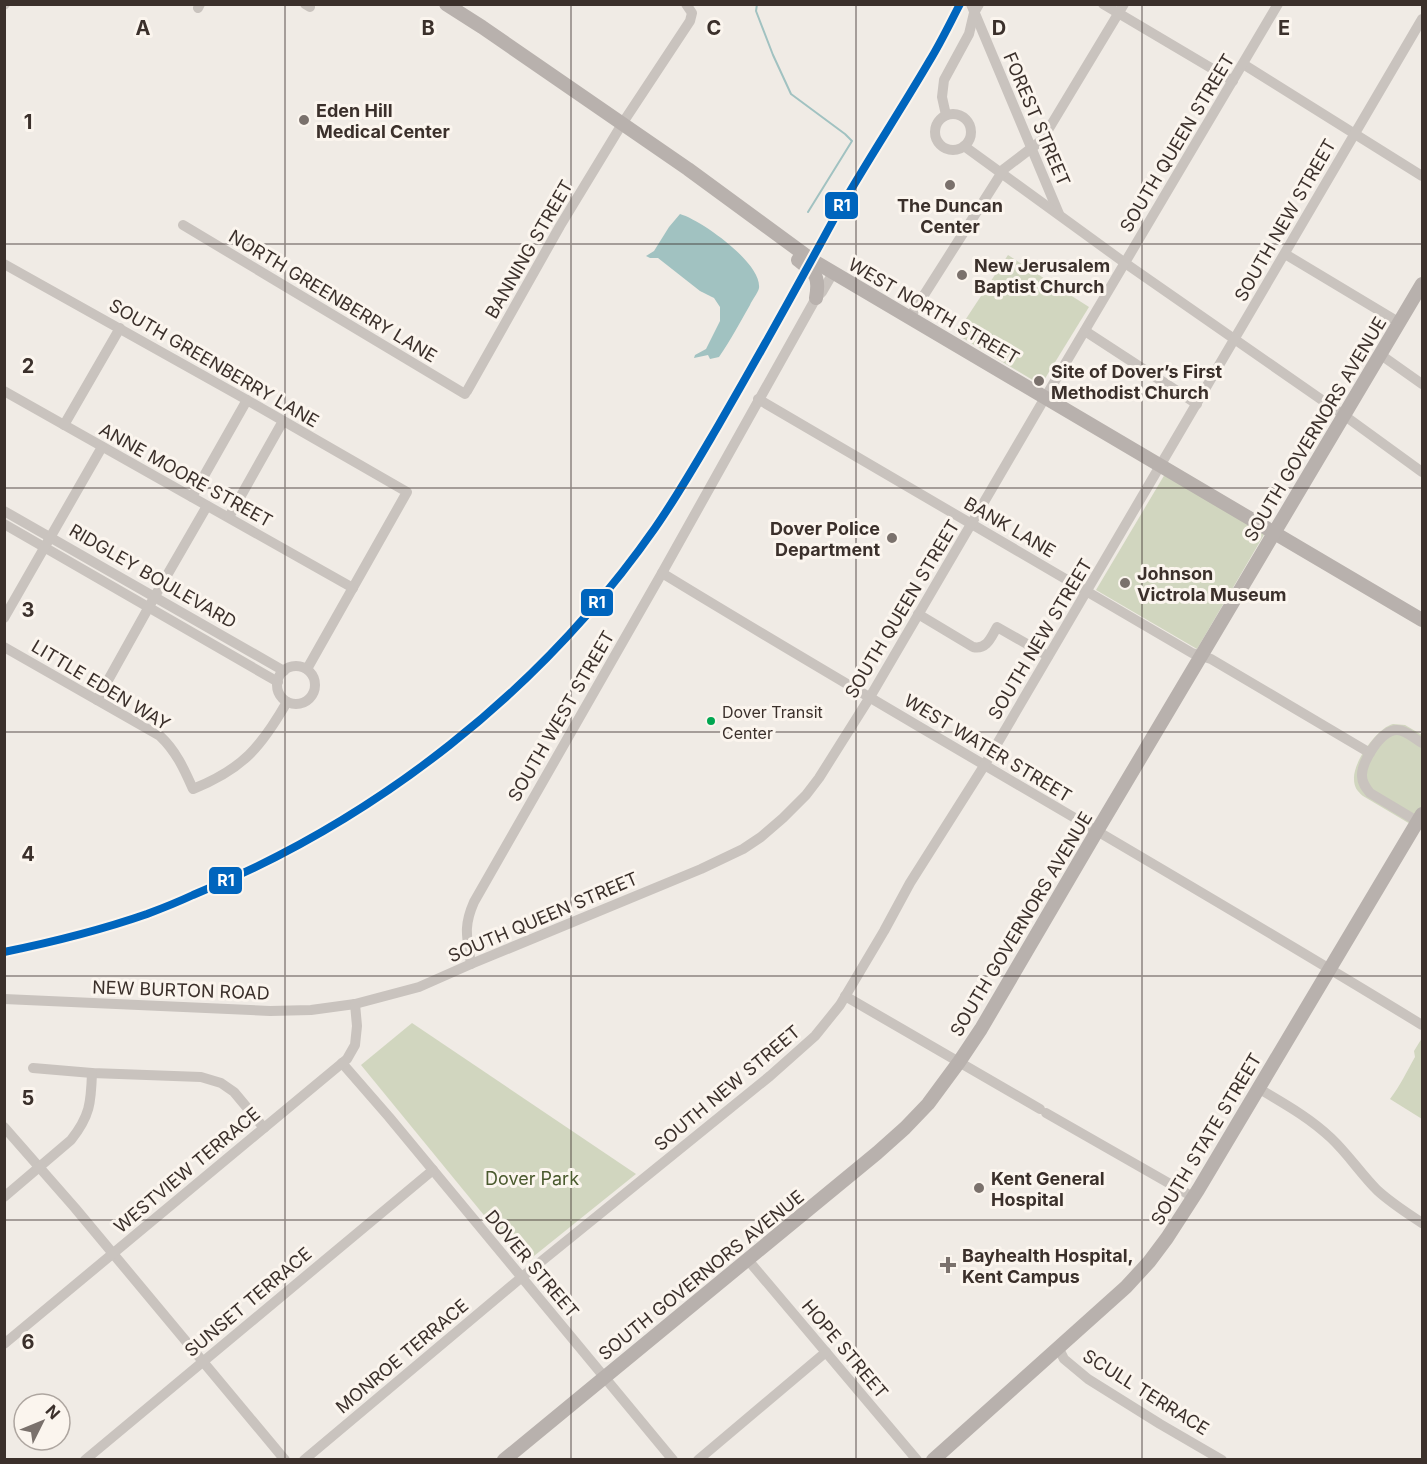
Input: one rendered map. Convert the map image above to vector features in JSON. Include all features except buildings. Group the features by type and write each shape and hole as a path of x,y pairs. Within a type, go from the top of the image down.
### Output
{"main road":[{"name":"WEST NORTH STREET","path":"446,4 688,169 812,260 1046,396 1422,620"},
{"path":"745,212 774,240 814,272 818,284 816,298"},
{"name":"SOUTH GOVERNORS AVENUE","path":"504,1460 872,1158 906,1128 928,1104 959,1062 989,1015 1422,284"},
{"name":"SOUTH STATE STREET","path":"933,1460 1137,1275 1167,1238 1421,820"}],"street":[{"path":"1103,4 1122,9 1233,81"},
{"name":"SOUTH QUEEN STREET","path":"355,1004 419,987 701,869 743,849 761,837 790,810 819,778 870,697 1278,4"},
{"path":"946,115 942,97 944,80 969,34 975,7"},
{"name":"FOREST STREET","path":"975,7 1030,148 1059,214"},
{"name":"BANNING STREET","path":"466,392 555,234 622,124 690,21 689,9"},
{"path":"910,317 1000,174 1042,140 1122,9"},
{"name":"SOUTH NEW STREET","path":"522,1277 770,1076 815,1036 840,1005 910,883 984,766 1087,592 1422,19"},
{"path":"1243,64 1422,176"},
{"path":"956,114 967,121 971,134 964,146 952,150 939,144 935,136 935,129 938,121 946,115 956,114"},
{"path":"964,146 1125,263 1422,472"},
{"name":"NORTH GREENBERRY LANE","path":"183,225 466,392"},
{"path":"1285,254 1400,323"},
{"name":"SOUTH GREENBERRY LANE","path":"4,264 407,492 352,588"},
{"name":"SOUTH WEST STREET","path":"471,964 466,928 474,902 816,298 833,273"},
{"path":"64,425 120,328"},
{"path":"1085,331 1197,404"},
{"path":"1381,355 1422,384"},
{"name":"ANNE MOORE STREET","path":"4,391 352,588"},
{"name":"BANK LANE","path":"759,399 1192,653 1211,659 1370,753"},
{"path":"192,497 247,400"},
{"path":"229,517 283,421"},
{"path":"4,618 102,447"},
{"path":"97,700 207,506"},
{"name":"RIDGLEY BOULEVARD","path":"4,511 284,671"},
{"path":"4,524 278,682"},
{"name":"WEST WATER STREET","path":"662,573 1422,1025"},
{"path":"307,669 352,588"},
{"path":"918,614 979,648 985,646 997,627 1048,656"},
{"name":"LITTLE EDEN WAY","path":"4,647 160,736 179,759 193,789 230,771 250,755 267,735 287,702"},
{"path":"293,666 307,669 314,677 313,696 303,704 287,702 280,696 278,690 279,677 293,666"},
{"path":"1421,820 1370,793 1365,787 1362,769 1380,739 1392,731 1404,732 1422,743"},
{"path":"845,996 1194,1197"},
{"name":"NEW BURTON ROAD","path":"4,999 270,1011 311,1010 355,1004"},
{"name":"WESTVIEW TERRACE","path":"4,1344 347,1059 355,1045 357,1026 355,1004"},
{"name":"DOVER STREET","path":"342,1063 673,1460"},
{"path":"33,1068 92,1073 201,1077 221,1083 234,1092 264,1128"},
{"path":"4,1197 71,1140 80,1129 90,1105 92,1073"},
{"path":"1258,1088 1316,1125 1332,1139 1377,1190 1422,1223"},
{"path":"4,1127 113,1253 285,1460"},
{"name":"SUNSET TERRACE","path":"85,1460 433,1170"},
{"name":"HOPE STREET","path":"748,1260 917,1460"},
{"name":"MONROE TERRACE","path":"304,1460 522,1277"},
{"name":"SCULL TERRACE","path":"1058,1347 1064,1359 1088,1379 1222,1460"},
{"path":"698,1460 826,1352"}],"green space":[{"path":"1008,255 1089,307 1041,385 956,334"},
{"path":"1165,474 1265,533 1197,649 1096,590"},
{"path":"1393,724 1405,725 1422,735 1422,831 1363,796 1355,784 1357,764 1367,747 1380,732"},
{"name":"Dover Park","path":"412,1023 636,1174 524,1264 361,1065"},
{"path":"1422,1038 1422,1119 1390,1099 1415,1057 1414,1051"}],"water":[{"path":"680,214 715,233 741,255 757,278 759,288 719,357 710,359 708,355 694,358 706,349 720,321 720,307 714,298 700,291 658,258 646,256 654,251"}],"waterway":[{"path":"757,4 756,11 791,94 852,141 808,212"}],"transit line":[{"name":"R1","path":"4,952 77,935 153,912 261,864 327,829 390,789 450,744 507,696 561,644 610,587 655,528 680,490 748,374 846,197 934,53 960,4"}],"place":[{"name":"Eden Hill Medical Center","path":"304,120"},
{"name":"The Duncan Center","path":"950,185"},
{"name":"New Jerusalem Baptist Church","path":"962,275"},
{"name":"Site of Dover’s First Methodist Church","path":"1039,381"},
{"name":"Dover Police Department","path":"892,538"},
{"name":"Johnson Victrola Museum","path":"1125,583"},
{"name":"Dover Transit Center","path":"711,721"},
{"name":"Kent General Hospital","path":"979,1188"},
{"name":"Bayhealth Hospital, Kent Campus","path":"948,1265"}]}
